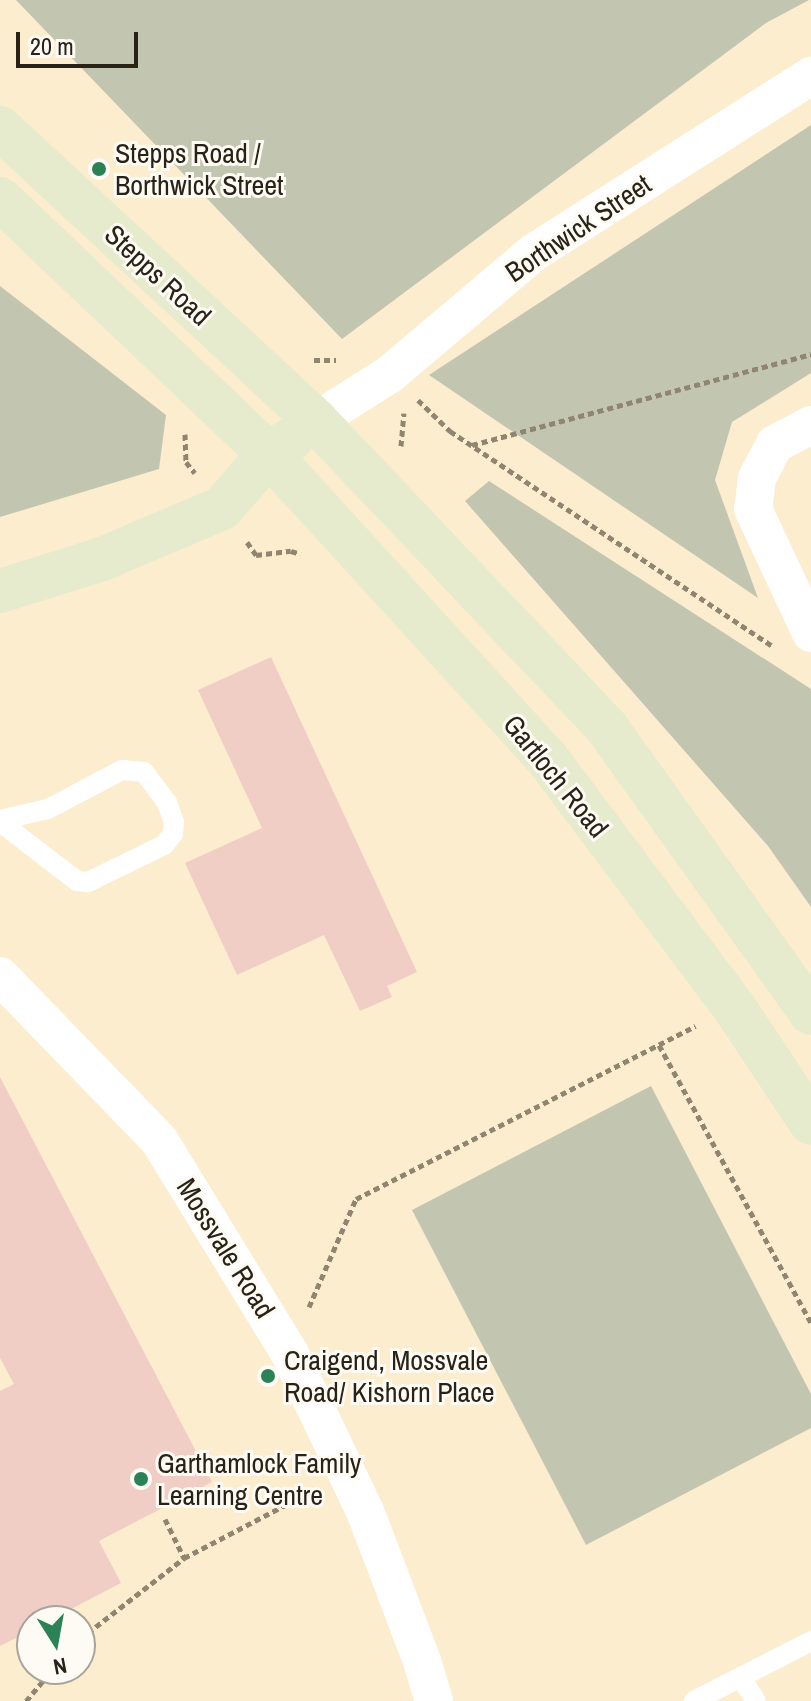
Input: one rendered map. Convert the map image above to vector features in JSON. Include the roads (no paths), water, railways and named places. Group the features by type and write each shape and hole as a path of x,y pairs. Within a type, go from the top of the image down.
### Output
{"main road":[{"name":"Stepps Road","path":"0,128 316,421"},
{"name":"Stepps Road","path":"0,199 269,454"},
{"path":"0,591 102,559 222,508 269,454 316,421 607,728 811,1013"},
{"name":"Gartloch Road","path":"269,454 546,757 734,1007 811,1123"}],"street":[{"name":"Borthwick Street","path":"316,421 390,374 533,253 811,76"},
{"path":"798,644 753,509 757,478 775,444 811,425"},
{"name":"Mossvale Road","path":"0,976 159,1140 289,1352 347,1473 400,1601 434,1701"}],"lane":[{"path":"122,770 144,772 167,803 174,822 173,834 164,845 88,882 77,881 0,821 48,809 122,770"},
{"path":"694,1701 811,1641"},
{"path":"741,1678 756,1701"}],"place":[{"name":"Stepps Road / Borthwick Street","path":"99,169"},
{"name":"Craigend, Mossvale Road/ Kishorn Place","path":"268,1376"},
{"name":"Garthamlock Family Learning Centre","path":"141,1479"}]}
